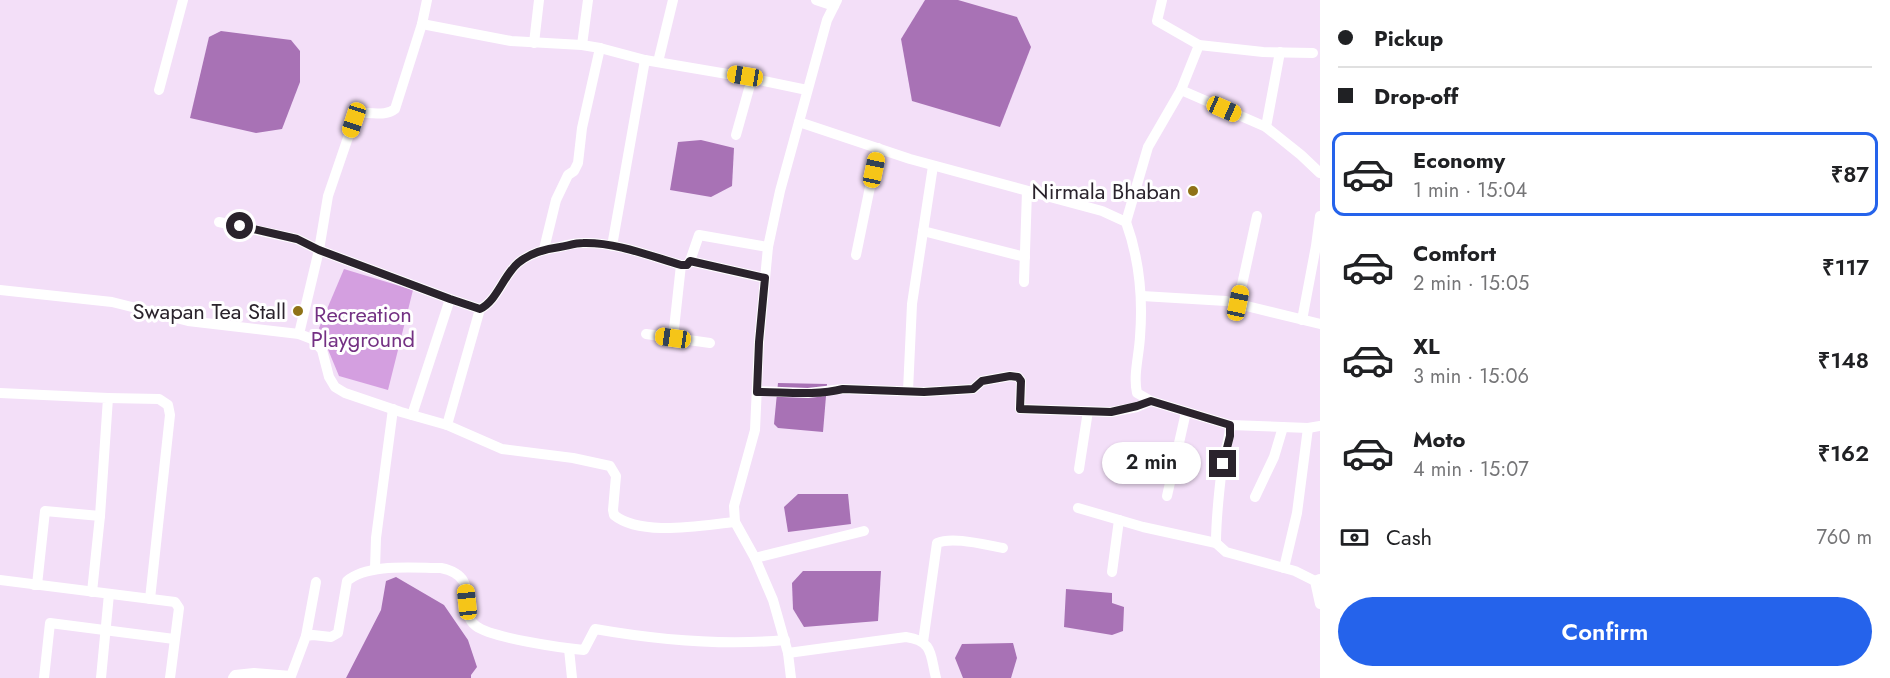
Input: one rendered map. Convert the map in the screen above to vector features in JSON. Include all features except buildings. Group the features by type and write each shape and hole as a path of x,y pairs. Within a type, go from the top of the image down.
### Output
{"street":[{"path":"159,90 183,0"},
{"path":"299,334 319,250 328,196 354,120 359,112 378,114 389,113 395,109 422,24 427,0"},
{"path":"534,43 539,0"},
{"path":"582,45 588,0"},
{"path":"658,62 673,0"},
{"path":"791,678 788,652 773,600 755,558 735,522 735,507 755,430 759,342 768,247 780,191 807,90 827,20 835,3 816,0"},
{"path":"1162,0 1157,21 1199,45 1313,53"},
{"path":"422,24 510,41 600,48 645,60 807,90"},
{"path":"1199,45 1182,90 1148,147 1126,222 1132,238 1142,296 1140,338 1134,383 1137,393 1151,401 1230,425 1308,428 1320,426"},
{"path":"544,249 556,200 568,176 578,163 582,128 600,48"},
{"path":"1266,127 1280,52"},
{"path":"612,246 645,60"},
{"path":"736,135 752,78"},
{"path":"1182,90 1266,127 1320,173"},
{"path":"799,122 933,166 1102,211 1126,222"},
{"path":"856,255 878,148"},
{"path":"908,391 912,304 933,166"},
{"path":"1024,282 1027,191"},
{"path":"1238,303 1257,216"},
{"path":"1302,320 1320,216"},
{"path":"219,222 297,239 319,250 480,309 487,306 493,299 505,277 518,263 533,253 583,243 612,246 765,278"},
{"path":"923,231 1025,256"},
{"path":"673,338 686,263 699,235 768,247"},
{"path":"0,290 112,302 188,321 299,334 312,339 322,350 329,377 335,387 345,393 447,424 502,449 573,458 610,466 616,476 614,515 632,524 665,528 735,522"},
{"path":"1142,296 1226,301 1320,324"},
{"path":"412,415 450,299"},
{"path":"447,424 480,309"},
{"path":"646,334 710,343"},
{"path":"757,392 808,393 833,392 843,389 908,391 973,389 982,381 1010,376 1018,377 1021,381 1020,409 1111,412 1151,401"},
{"path":"0,393 159,399 168,405 170,415 150,599"},
{"path":"92,592 108,398"},
{"path":"375,568 376,538 393,409"},
{"path":"1079,469 1088,411"},
{"path":"1167,496 1186,412"},
{"path":"1216,543 1221,476 1230,436 1230,425"},
{"path":"1255,498 1274,457 1283,427"},
{"path":"1284,568 1297,513 1308,428"},
{"path":"1078,508 1216,543 1226,552 1318,580 1320,604"},
{"path":"34,585 37,585 45,512 100,516"},
{"path":"1112,572 1119,520"},
{"path":"755,558 864,531"},
{"path":"923,642 937,543 957,540 1003,548"},
{"path":"306,636 331,638 338,633 347,581 351,578 375,568 441,568 452,570 459,576 466,586 469,617 474,625 488,633 584,651 595,629 634,636 679,640 729,642 785,640"},
{"path":"0,580 175,602 179,608 170,678"},
{"path":"233,678 236,675 254,673 291,676 306,636 316,582"},
{"path":"101,678 109,594"},
{"path":"44,678 50,623 174,639"},
{"path":"788,652 906,637 919,639 927,645 931,654 936,678"},
{"path":"569,649 572,678"}],"green space":[{"name":"Recreation Playground","path":"344,269 413,290 388,390 339,376 319,328"}],"shaded area":[{"path":"925,0 958,0 1017,17 1031,47 1000,127 912,101 901,39"},
{"path":"221,31 291,40 300,51 300,82 282,129 256,133 190,118 209,37"},
{"path":"701,140 734,148 732,186 711,197 670,190 678,142"},
{"path":"778,383 827,384 823,432 778,428 774,424"},
{"path":"798,494 848,494 851,524 788,532 784,507"},
{"path":"803,571 881,571 878,621 804,627 793,609 792,583"},
{"path":"396,577 444,605 468,640 477,667 471,678 346,678 381,610 386,581"},
{"path":"1066,589 1112,593 1112,603 1124,607 1123,631 1112,635 1064,627"},
{"path":"1013,643 1017,658 1011,678 963,678 955,658 962,644"}],"place":[{"name":"Nirmala Bhaban","path":"1193,191"},
{"name":"Swapan Tea Stall","path":"298,311"}],"route":[{"path":"240,226 297,239 319,250 480,309 487,306 493,299 505,277 518,263 533,253 583,243 612,246 681,265 687,265 690,261 765,278 757,392 808,393 833,392 843,389 924,392 973,389 982,381 1010,376 1018,377 1021,381 1020,409 1111,412 1151,401 1230,425 1230,436 1223,464"}]}
